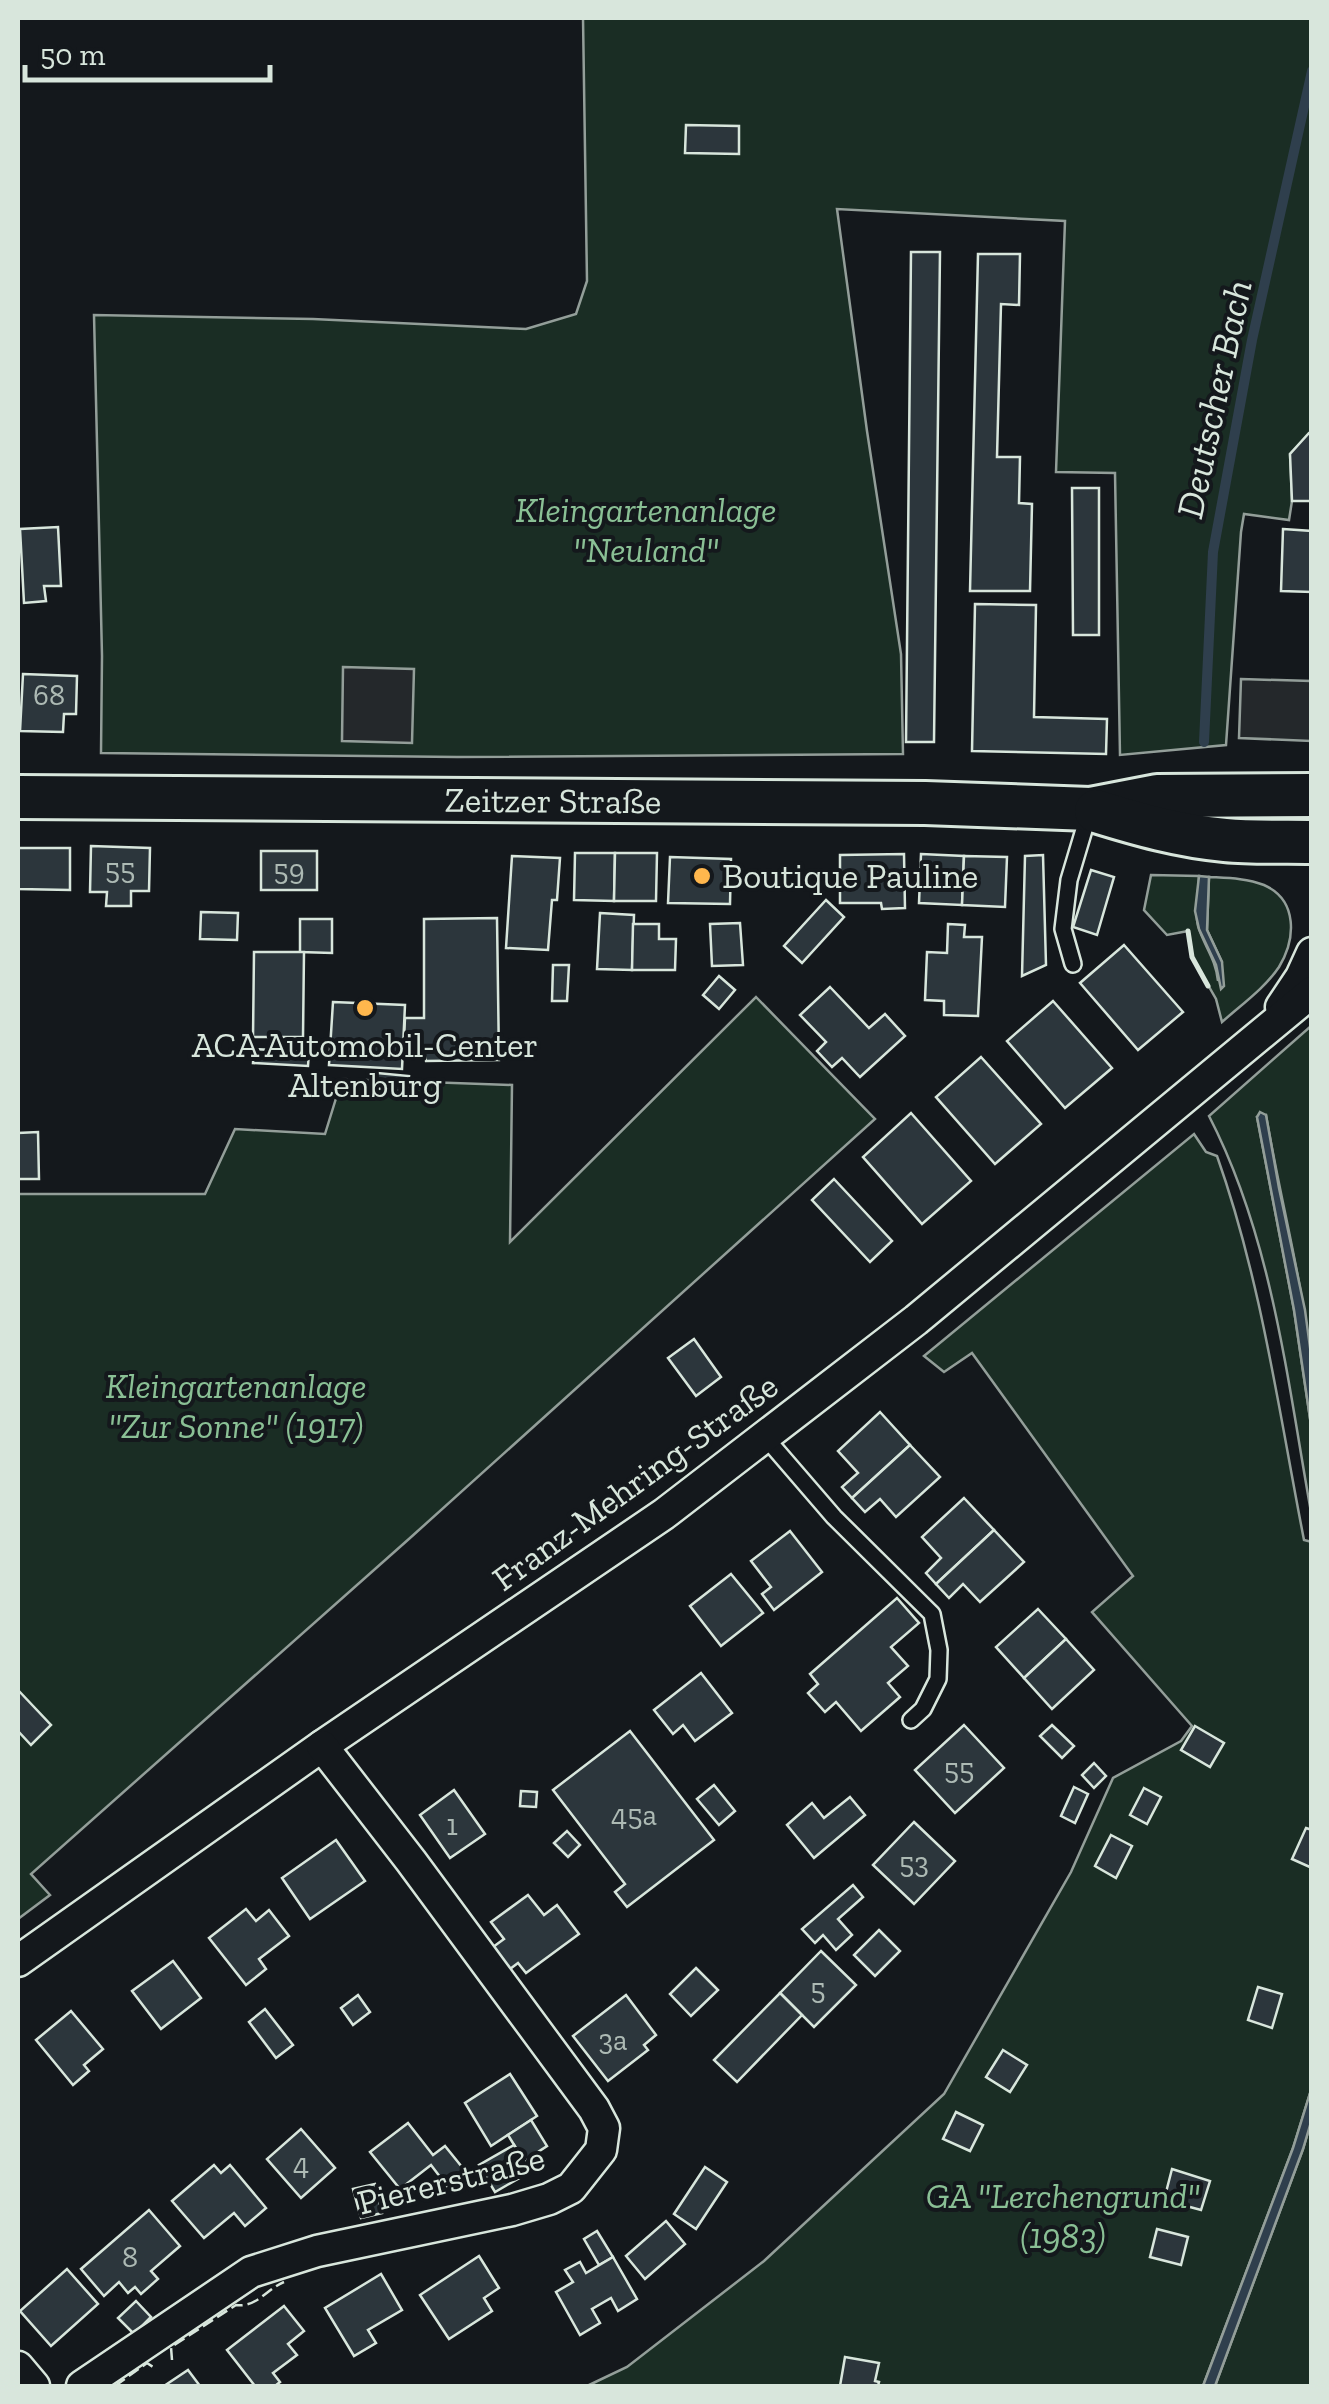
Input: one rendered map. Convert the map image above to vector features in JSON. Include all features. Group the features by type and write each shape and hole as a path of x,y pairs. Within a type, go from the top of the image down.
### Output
{"main road":[{"name":"Zeitzer Straße","path":"18,796 926,804 1090,809 1157,796 1312,796"},
{"name":"Zeitzer Straße","path":"1090,809 1189,836 1312,842"}],"street":[{"name":"Franz-Mehring-Straße","path":"1270,1027 1312,953"},
{"name":"Franz-Mehring-Straße","path":"18,1961 322,1746 664,1514 916,1320 1312,992"},
{"name":"Piererstraße","path":"82,2386 251,2272 316,2251 549,2199 571,2188 601,2150 604,2128 594,2109 322,1746"},
{"path":"18,2366 34,2386"}],"lane":[{"path":"1073,964 1063,929 1069,880 1090,809"},
{"path":"764,1437 834,1517 932,1614 939,1650 938,1679 922,1709 911,1720"}],"green space":[{"name":"Kleingartenanlage \"Neuland\"","path":"583,18 1311,18 1311,433 1290,454 1289,520 1244,514 1226,745 1120,755 1115,473 1056,472 1065,221 837,209 901,654 903,754 457,757 101,753 94,315 313,319 526,329 576,314 587,281"},
{"path":"1151,875 1199,876 1198,926 1218,981 1222,962 1207,930 1209,877 1264,885 1283,900 1288,910 1291,933 1279,967 1222,1022 1216,999 1192,957 1188,931 1167,935 1144,910"},
{"name":"Kleingartenanlage \"Zur Sonne\" (1917)","path":"756,997 875,1119 31,1874 50,1895 18,1919 18,1194 205,1194 235,1129 325,1134 342,1079 512,1085 510,1242"},
{"path":"1311,1026 1311,1362 1266,1115 1257,1117 1294,1310 1311,1425 1311,1512 1263,1260 1248,1210 1209,1116"},
{"name":"GA \"Lerchengrund\" (1983)","path":"1194,1134 1206,1152 1217,1156 1246,1250 1304,1540 1312,1542 1311,2090 1203,2386 587,2386 627,2367 764,2261 944,2094 1071,1872 1113,1778 1181,1741 1192,1726 1092,1612 1133,1576 972,1353 944,1372 924,1356"},
{"path":"1311,2122 1311,2386 1215,2386 1303,2149"}],"shaded area":[{"path":"343,667 414,669 412,743 342,741"},
{"path":"1241,679 1311,681 1311,741 1239,738"}],"water":[{"path":"1199,876 1209,877 1207,930 1222,962 1221,989 1195,911"},
{"path":"1260,1112 1266,1115 1305,1310 1312,1362 1311,1425 1294,1310 1257,1117"},
{"path":"1311,2090 1311,2122 1303,2149 1215,2386 1203,2386 1293,2148"}],"building":[{"path":"686,125 739,126 739,154 685,153"},
{"path":"911,252 940,252 934,742 906,742"},
{"path":"978,254 1020,254 1019,305 1001,304 997,457 1020,457 1019,503 1032,504 1030,591 970,591"},
{"path":"1309,433 1312,501 1292,501 1290,454"},
{"path":"1072,488 1099,488 1099,635 1073,635"},
{"path":"58,527 61,586 44,586 46,601 24,603 20,529"},
{"path":"1283,529 1312,531 1312,592 1281,591"},
{"path":"975,604 1036,605 1034,717 1107,719 1106,754 972,751"},
{"path":"23,674 77,676 76,714 64,714 63,732 20,731"},
{"path":"91,846 150,848 149,891 131,891 131,906 106,906 107,892 90,892"},
{"path":"18,848 70,848 70,890 18,889"},
{"path":"261,851 317,851 317,890 261,890"},
{"path":"575,853 615,853 614,901 574,900"},
{"path":"615,853 657,853 656,901 614,901"},
{"path":"904,854 905,908 882,909 881,903 840,903 840,855"},
{"path":"921,854 964,856 962,905 919,903"},
{"path":"1043,855 1046,965 1022,976 1025,856"},
{"path":"512,856 560,858 548,950 506,948"},
{"path":"964,856 1007,857 1005,907 962,905"},
{"path":"670,857 731,859 730,904 668,903"},
{"path":"1091,870 1114,877 1097,935 1073,927"},
{"path":"826,900 844,917 802,963 784,946"},
{"path":"201,912 238,913 237,940 200,939"},
{"path":"600,913 634,915 632,970 597,969"},
{"path":"497,918 499,1060 403,1058 405,1018 424,1018 424,919"},
{"path":"300,919 332,919 332,953 300,952"},
{"path":"740,923 743,965 712,966 710,924"},
{"path":"633,924 659,924 659,939 676,939 675,970 632,970"},
{"path":"948,924 965,925 964,937 982,937 978,1016 944,1015 944,1001 925,1000 927,952 947,953"},
{"path":"1124,945 1183,1012 1138,1050 1080,983"},
{"path":"254,952 304,952 303,1037 253,1037"},
{"path":"553,965 569,965 567,1001 552,1001"},
{"path":"719,976 735,990 719,1009 703,995"},
{"path":"830,987 869,1028 885,1014 905,1036 860,1077 842,1058 832,1067 817,1051 826,1042 800,1015"},
{"path":"1053,1001 1112,1068 1065,1108 1007,1041"},
{"path":"333,1002 405,1005 402,1069 329,1065"},
{"path":"254,1049 309,1052 308,1066 253,1063"},
{"path":"981,1057 1041,1124 995,1164 936,1097"},
{"path":"377,1073 409,1076 407,1092 374,1088"},
{"path":"911,1113 971,1181 922,1224 863,1157"},
{"path":"38,1132 39,1179 18,1179 18,1133"},
{"path":"834,1179 892,1241 870,1262 812,1200"},
{"path":"694,1339 721,1377 696,1396 668,1358"},
{"path":"880,1412 910,1445 852,1498 842,1487 858,1473 838,1451"},
{"path":"910,1445 940,1477 896,1517 880,1499 865,1512 852,1498"},
{"path":"964,1498 994,1530 936,1584 926,1573 941,1558 922,1537"},
{"path":"994,1530 1024,1562 980,1602 963,1584 949,1598 936,1584"},
{"path":"790,1531 822,1572 774,1610 762,1594 771,1587 751,1561"},
{"path":"731,1574 763,1613 721,1646 690,1606"},
{"path":"897,1598 919,1623 891,1647 908,1666 888,1683 900,1697 861,1731 836,1702 825,1712 808,1693 818,1684 810,1674"},
{"path":"1038,1609 1066,1639 1024,1678 996,1647"},
{"path":"1066,1639 1094,1670 1052,1709 1024,1678"},
{"path":"701,1673 732,1713 695,1741 683,1725 673,1734 654,1710"},
{"path":"18,1690 51,1725 31,1745 18,1731"},
{"path":"964,1725 1004,1768 955,1813 915,1770"},
{"path":"1052,1725 1074,1746 1062,1758 1040,1736"},
{"path":"1195,1726 1224,1743 1210,1767 1181,1750"},
{"path":"630,1731 714,1840 627,1907 615,1892 625,1884 553,1790"},
{"path":"1094,1763 1106,1776 1094,1788 1082,1775"},
{"path":"714,1785 735,1811 719,1825 697,1799"},
{"path":"1074,1787 1088,1794 1075,1823 1061,1816"},
{"path":"1144,1788 1161,1797 1147,1824 1130,1815"},
{"path":"454,1790 485,1834 450,1858 420,1815"},
{"path":"521,1791 537,1792 536,1807 520,1806"},
{"path":"850,1797 865,1815 814,1858 787,1825 812,1803 824,1818"},
{"path":"914,1822 955,1861 914,1904 873,1865"},
{"path":"1306,1828 1312,1830 1312,1868 1292,1859"},
{"path":"567,1831 580,1845 568,1857 554,1843"},
{"path":"1111,1835 1132,1846 1116,1878 1095,1866"},
{"path":"336,1840 365,1881 310,1919 282,1878"},
{"path":"853,1885 863,1897 838,1919 852,1935 836,1950 823,1935 815,1943 802,1929"},
{"path":"528,1895 544,1915 557,1905 579,1934 526,1973 518,1963 510,1969 493,1947 504,1939 491,1922"},
{"path":"246,1909 256,1921 269,1910 289,1936 259,1959 266,1969 246,1985 209,1938"},
{"path":"879,1930 900,1951 875,1976 854,1955"},
{"path":"821,1951 856,1985 814,2027 780,1993"},
{"path":"173,1961 201,1998 161,2029 132,1991"},
{"path":"696,1968 718,1990 691,2016 670,1994"},
{"path":"1258,1987 1282,1994 1272,2028 1248,2020"},
{"path":"780,1993 802,2015 737,2082 714,2060"},
{"path":"358,1995 370,2012 353,2025 341,2008"},
{"path":"626,1995 656,2035 644,2045 648,2050 608,2081 573,2036"},
{"path":"265,2009 293,2045 276,2058 249,2022"},
{"path":"71,2011 103,2049 84,2065 89,2071 73,2085 36,2040"},
{"path":"1003,2050 1027,2065 1010,2092 986,2077"},
{"path":"510,2074 537,2116 491,2146 465,2103"},
{"path":"956,2112 983,2125 970,2151 943,2139"},
{"path":"531,2120 547,2146 524,2161 508,2135"},
{"path":"408,2123 433,2155 445,2146 466,2172 447,2186 431,2165 400,2189 370,2152"},
{"path":"301,2129 335,2168 301,2198 267,2159"},
{"path":"514,2145 530,2172 495,2192 479,2165"},
{"path":"214,2165 221,2173 230,2165 266,2208 245,2226 234,2213 204,2238 172,2201"},
{"path":"705,2167 727,2182 696,2229 674,2214"},
{"path":"1172,2169 1210,2181 1201,2210 1164,2200"},
{"path":"375,2184 382,2213 361,2218 353,2189"},
{"path":"149,2210 180,2246 151,2271 158,2279 141,2294 135,2287 128,2293 119,2282 104,2296 81,2269"},
{"path":"666,2221 685,2244 645,2279 626,2256"},
{"path":"1157,2229 1188,2237 1181,2265 1150,2257"},
{"path":"597,2231 613,2257 599,2265 584,2239"},
{"path":"479,2256 499,2288 484,2298 492,2311 449,2339 420,2295"},
{"path":"613,2257 637,2299 618,2311 611,2298 592,2309 600,2323 580,2335 556,2292 573,2282 565,2270 580,2262 586,2273"},
{"path":"67,2269 98,2304 51,2346 20,2311"},
{"path":"381,2274 402,2310 368,2330 376,2343 354,2356 325,2308"},
{"path":"136,2301 151,2317 134,2334 118,2318"},
{"path":"284,2306 304,2331 288,2344 297,2355 273,2373 280,2382 275,2386 255,2386 227,2350"},
{"path":"845,2357 879,2363 875,2381 878,2386 840,2386"},
{"path":"188,2370 200,2386 164,2386"}],"waterway":[{"name":"Deutscher Bach","path":"1204,742 1213,552 1252,340 1312,71"}],"fence":[{"path":"172,2360 171,2347 236,2305 255,2301 284,2282"},
{"path":"115,2386 147,2363 156,2369"}],"wall":[{"path":"1188,931 1192,957 1208,986"}],"place":[{"name":"Boutique Pauline","path":"702,876"},
{"name":"ACA Automobil-Center Altenburg","path":"365,1008"}]}
